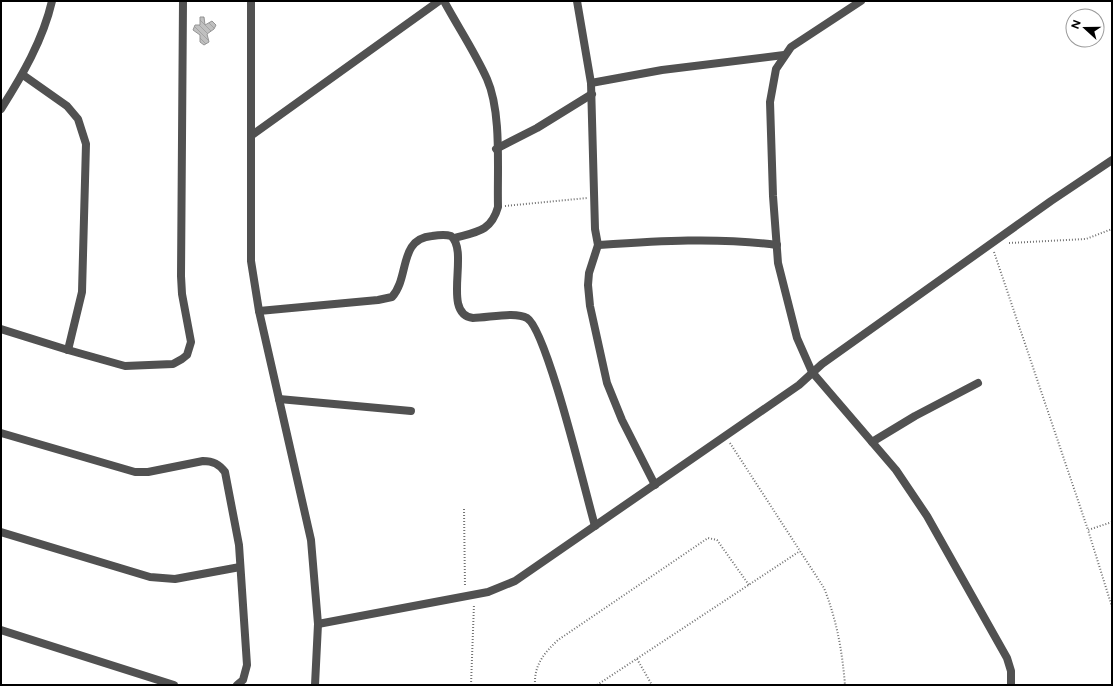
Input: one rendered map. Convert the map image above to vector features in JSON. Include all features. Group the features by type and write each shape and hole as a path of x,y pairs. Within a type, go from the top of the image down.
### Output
{"street":[{"path":"1,109 23,75 42,31 52,1"},
{"path":"1,329 68,350 130,366 173,364 182,359 190,349 191,342 182,294 181,276 183,1"},
{"path":"251,1 251,261 259,311 311,540 318,624 315,685"},
{"path":"252,135 438,1"},
{"path":"259,311 378,300 392,296 400,284 406,258 412,245 426,236 447,235 454,238 485,229 496,215 498,207 494,106 487,79 444,1"},
{"path":"577,1 592,94 595,229 598,245 589,273 588,285 590,306 606,375 622,420 654,485"},
{"path":"861,1 791,47 784,55 776,69 770,102 773,196 778,263 797,338 812,372 896,470 927,516 1007,658 1011,671 1011,685"},
{"path":"591,83 662,70 784,55"},
{"path":"23,75 67,106 78,119 86,144 82,292 68,350"},
{"path":"496,149 537,128 592,94"},
{"path":"318,624 488,592 515,581 798,385 812,372 991,244 1112,160"},
{"path":"454,238 457,245 458,301 462,314 466,317 473,318 521,316 535,325 564,406 595,526"},
{"path":"598,245 664,240 706,240 748,241 777,245"},
{"path":"872,442 915,416 978,383"},
{"path":"279,399 411,411"},
{"path":"1,433 135,472 148,472 203,461 216,463 220,466 225,472 239,545 247,666 243,680 237,685"},
{"path":"1,532 150,577 175,580 240,567"},
{"path":"1,630 174,685"}],"path":[{"path":"498,207 594,197"},
{"path":"1007,243 1086,239 1112,229"},
{"path":"991,244 1088,530 1112,607"},
{"path":"725,436 824,588 834,614 842,648 845,685"},
{"path":"464,509 465,596"},
{"path":"1088,530 1112,522"},
{"path":"535,685 537,667 543,655 558,640 708,538 717,540 749,585"},
{"path":"597,685 800,551"},
{"path":"472,685 474,595"},
{"path":"636,659 652,685"}],"building":[{"path":"200,17 204,17 205,25 212,21 216,25 214,29 207,34 209,42 204,45 200,42 200,35 193,30 195,25 200,25"}]}
